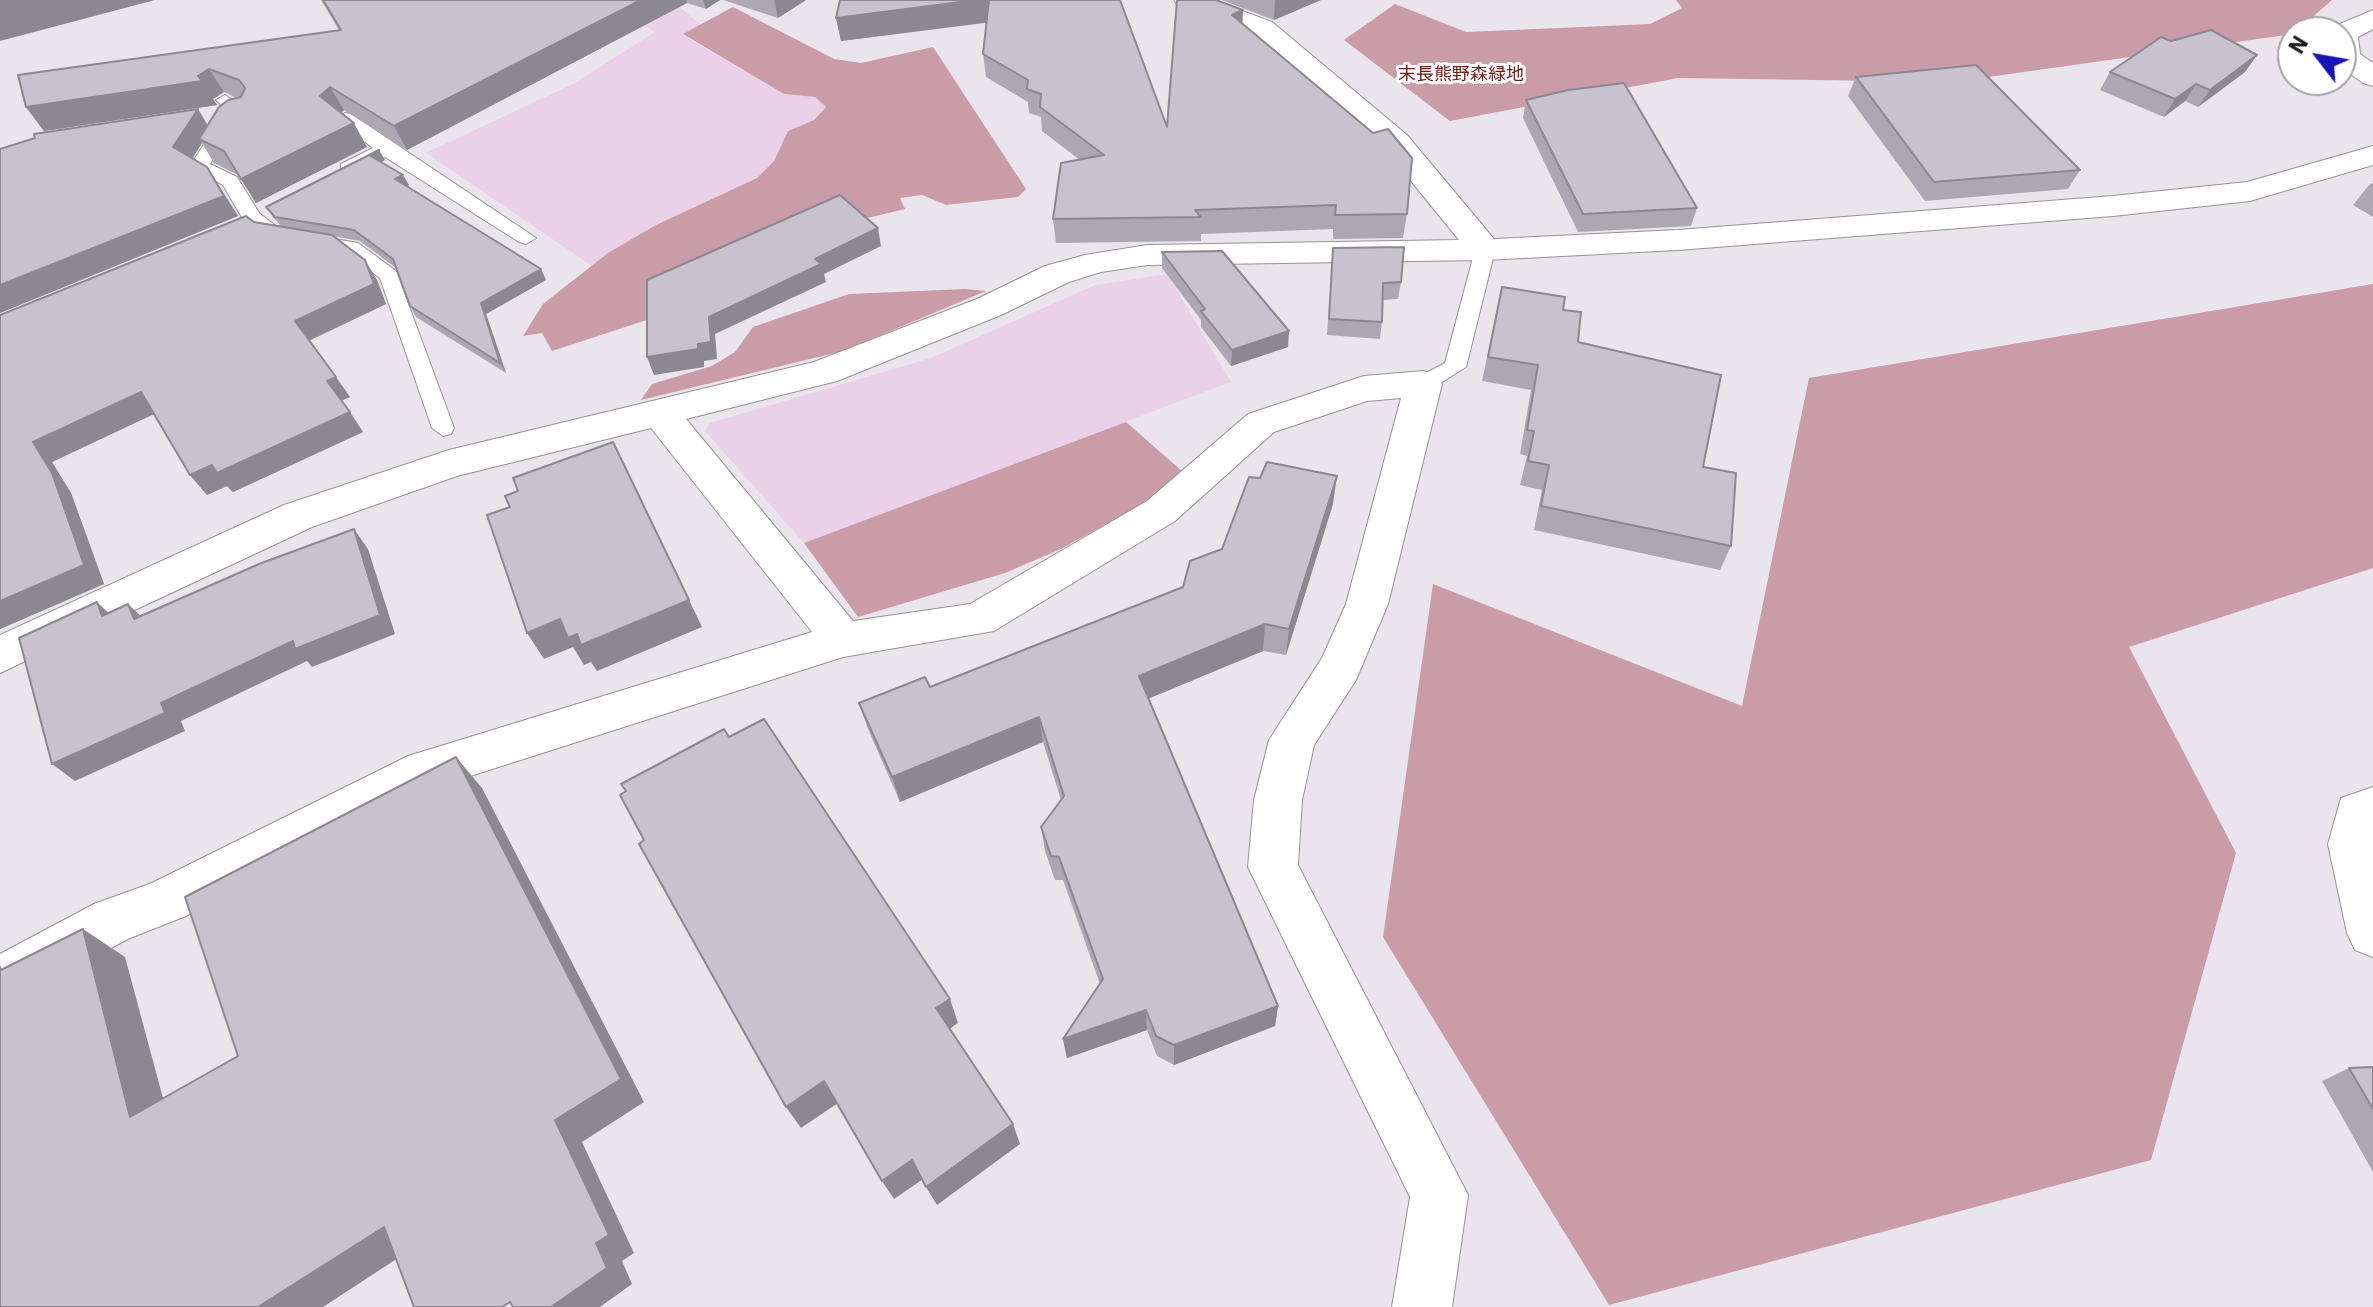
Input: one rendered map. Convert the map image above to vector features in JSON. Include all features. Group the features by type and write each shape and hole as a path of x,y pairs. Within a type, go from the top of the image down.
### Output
{"street":[{"path":"1188,0 1262,28 1396,142 1485,250"},
{"path":"2373,18 2343,33 2346,57 2373,77"},
{"path":"195,121 233,107"},
{"path":"0,655 298,516 449,464 824,372 989,307 1057,274 1097,262 1147,255 1485,250 1678,240 2113,206 2250,191 2373,155"},
{"path":"0,981 112,921 168,900 425,770 843,640 979,619 1161,511 1261,423 1364,389 1423,384 1367,604 1340,667 1292,740 1278,800 1273,867 1439,1195 1422,1307"},
{"path":"659,412 843,640"},
{"path":"2373,808 2358,813 2352,844 2373,933"}],"lane":[{"path":"233,107 199,166 230,181 250,221 275,235 351,247 389,275 443,428"},
{"path":"345,118 386,149 526,238"},
{"path":"332,176 386,149"},
{"path":"1423,384 1455,367 1485,250"}],"shaded area":[{"path":"604,0 671,0 701,25 683,35 784,94 815,97 826,107 814,120 788,131 774,161 757,178 656,225 592,266 426,153 575,83 655,32"},
{"path":"1167,274 1231,382 804,543 705,431 710,423 931,358 1095,285"}],"green space":[{"name":"末長熊野森緑地","path":"1676,0 2332,0 2314,16 2277,16 2277,36 1953,82 1678,78 1450,121 1344,40 1395,4 1466,32 1650,24 1682,8"},
{"path":"733,7 834,59 861,63 933,47 1026,189 1018,197 946,205 922,195 900,198 905,209 855,221 665,314 552,351 542,333 523,336 543,304 608,253 656,225 757,178 774,161 788,131 814,120 826,107 815,97 784,94 683,34"},
{"path":"2373,284 2373,568 2129,647 2236,853 2151,1160 1609,1305 1383,937 1433,584 1742,706 1809,378"},
{"path":"965,289 986,291 843,351 641,400 652,384 712,366 735,352 753,327 849,294"},
{"path":"1126,422 1183,472 1139,506 1061,549 1005,573 858,617 804,543"}],"building":[{"path":"323,0 641,0 394,126 330,87 320,96 354,123 241,179 224,151 199,139 219,107 228,100 241,97 245,88 239,80 209,69 198,76 202,81 26,107 18,75 341,30"},
{"path":"840,0 976,0 836,18"},
{"path":"989,0 1120,0 1167,127 1177,0 1216,0 1243,10 1232,15 1373,133 1388,129 1412,158 1407,214 1335,215 1336,205 1195,210 1201,217 1053,219 1061,163 1104,155 1040,107 1041,94 1027,89 1028,80 983,54"},
{"path":"2211,30 2257,55 2210,90 2196,84 2175,99 2110,72 2161,37 2171,41"},
{"path":"1976,65 2080,170 1934,182 1856,77"},
{"path":"1624,83 1697,208 1583,214 1526,100 1568,90"},
{"path":"198,109 173,147 207,167 224,196 0,285 0,149 35,138 34,134"},
{"path":"369,155 403,175 395,179 541,269 481,303 500,363 410,306 393,259 354,230 275,217 266,207"},
{"path":"840,195 878,228 815,259 821,264 709,317 711,342 698,344 698,349 647,357 647,280"},
{"path":"246,216 254,222 332,235 365,260 374,284 295,321 336,377 327,381 350,412 217,473 212,465 190,475 141,392 33,442 52,473 84,565 0,601 0,315"},
{"path":"1404,247 1401,282 1383,283 1382,322 1329,319 1333,248"},
{"path":"1222,251 1289,331 1232,350 1201,311 1205,309 1162,252"},
{"path":"1502,287 1565,297 1563,310 1581,312 1578,342 1721,375 1703,467 1736,473 1731,546 1541,506 1549,465 1528,461 1534,431 1527,430 1538,365 1488,357"},
{"path":"613,442 689,600 581,645 577,634 568,638 560,619 527,633 487,515 510,507 505,496 518,491 513,478"},
{"path":"1267,462 1337,476 1289,629 1265,624 1139,676 1278,1006 1174,1045 1156,1036 1146,1010 1063,1039 1103,979 1059,857 1051,856 1041,827 1064,796 1039,717 892,777 859,703 925,677 930,687 1183,587 1190,561 1222,549 1249,477 1260,478"},
{"path":"354,529 380,615 295,649 293,641 161,703 165,713 52,764 19,638 97,602 102,616 128,604 134,619 259,564"},
{"path":"764,719 950,999 936,1008 1013,1124 926,1187 912,1160 882,1181 824,1081 786,1107 639,844 644,840 620,795 626,791 621,784 724,729 729,737"},
{"path":"456,757 621,1079 555,1120 609,1235 596,1243 607,1268 551,1307 513,1307 510,1302 502,1307 414,1307 384,1227 258,1307 0,1307 0,967 1,970 83,929 130,1117 238,1056 185,897"},
{"path":"2373,1067 2373,1109 2349,1068"}]}
